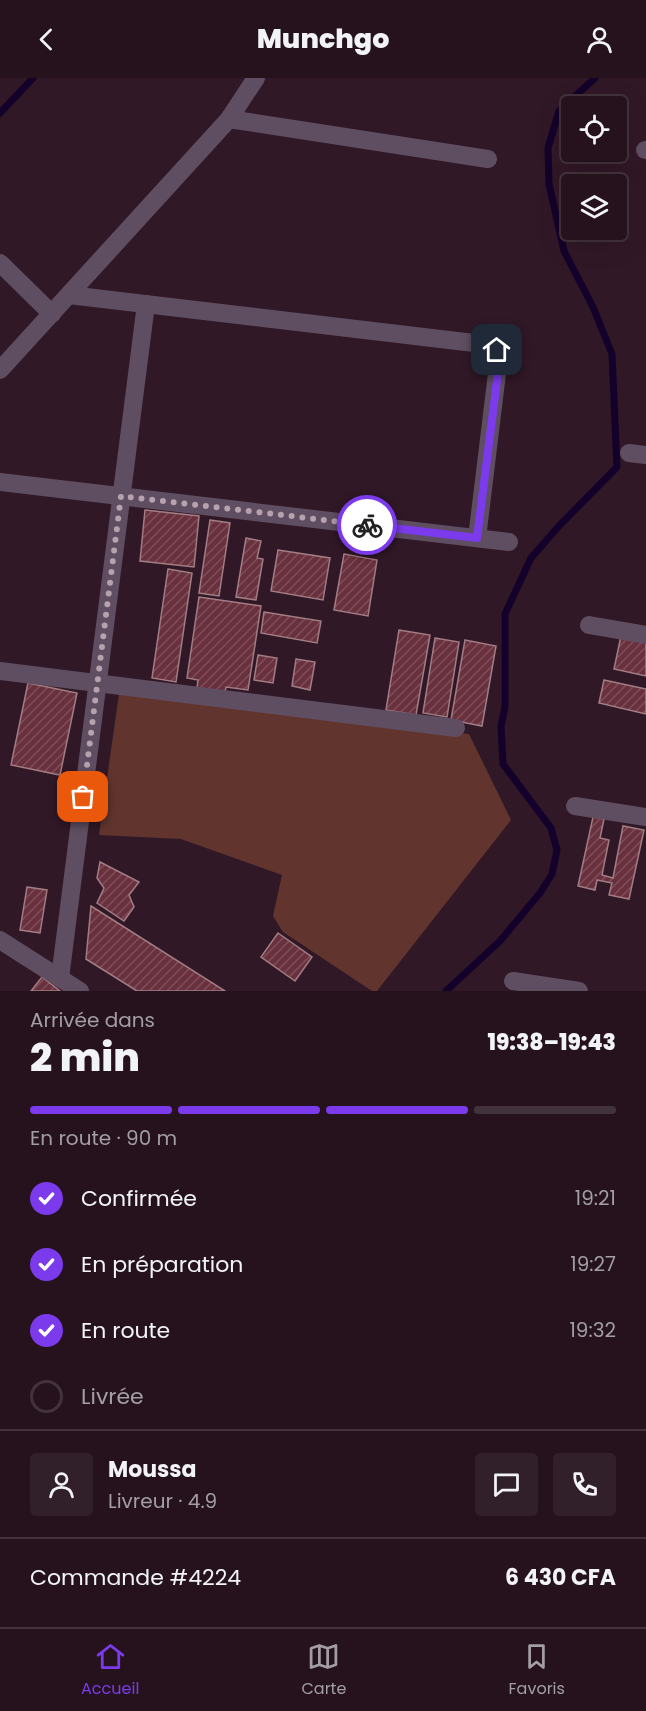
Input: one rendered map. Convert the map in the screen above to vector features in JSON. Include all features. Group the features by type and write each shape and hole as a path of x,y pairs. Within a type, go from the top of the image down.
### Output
{"street":[{"path":"0,370 229,118 255,78"},
{"path":"229,118 488,159"},
{"path":"0,263 51,314"},
{"path":"69,295 491,345 500,357 477,538"},
{"path":"60,978 146,304"},
{"path":"0,482 509,542"},
{"path":"589,626 646,634"},
{"path":"0,671 456,728"},
{"path":"575,806 646,817"},
{"path":"0,940 80,991"},
{"path":"513,981 579,991"}],"shaded area":[{"path":"119,694 469,734 511,820 377,991 372,991 283,932 273,916 282,875 181,839 99,835"}],"building":[{"path":"145,510 199,516 194,567 140,561"},
{"path":"210,520 230,523 219,596 199,593"},
{"path":"246,538 261,541 257,558 263,559 256,600 236,597"},
{"path":"278,550 330,558 323,600 271,591"},
{"path":"344,554 377,560 368,616 334,610"},
{"path":"168,569 192,573 176,682 152,678"},
{"path":"199,597 261,606 248,690 226,687 225,692 197,688 198,680 187,678"},
{"path":"264,612 321,621 317,643 261,633"},
{"path":"399,630 430,635 416,715 386,710"},
{"path":"621,636 646,641 646,676 614,669"},
{"path":"435,638 459,642 447,717 423,713"},
{"path":"465,640 496,646 482,726 451,720"},
{"path":"258,655 277,658 273,683 254,680"},
{"path":"296,659 315,662 310,690 292,686"},
{"path":"604,680 646,689 646,714 599,703"},
{"path":"28,683 77,693 60,775 11,765"},
{"path":"593,817 604,819 600,838 609,840 602,875 613,878 623,826 644,830 629,899 609,895 612,883 597,880 595,890 578,886"},
{"path":"100,862 139,882 129,895 134,907 124,921 97,903 104,888 97,878"},
{"path":"27,887 47,890 40,933 20,930"},
{"path":"91,906 225,991 137,991 86,959"},
{"path":"278,933 312,957 295,981 261,957"},
{"path":"42,977 60,991 31,991"}],"waterway":[{"path":"0,113 33,78"},
{"path":"446,991 500,941 540,893 552,874 557,850 551,828 503,764 501,726 505,707 505,614 531,558 617,467 612,354 593,307 564,251 549,184 548,148 559,111 595,78"}],"way so far":[{"path":"83,797 121,496 367,525"}],"route":[{"path":"367,525 477,538 500,357 497,350"}]}
